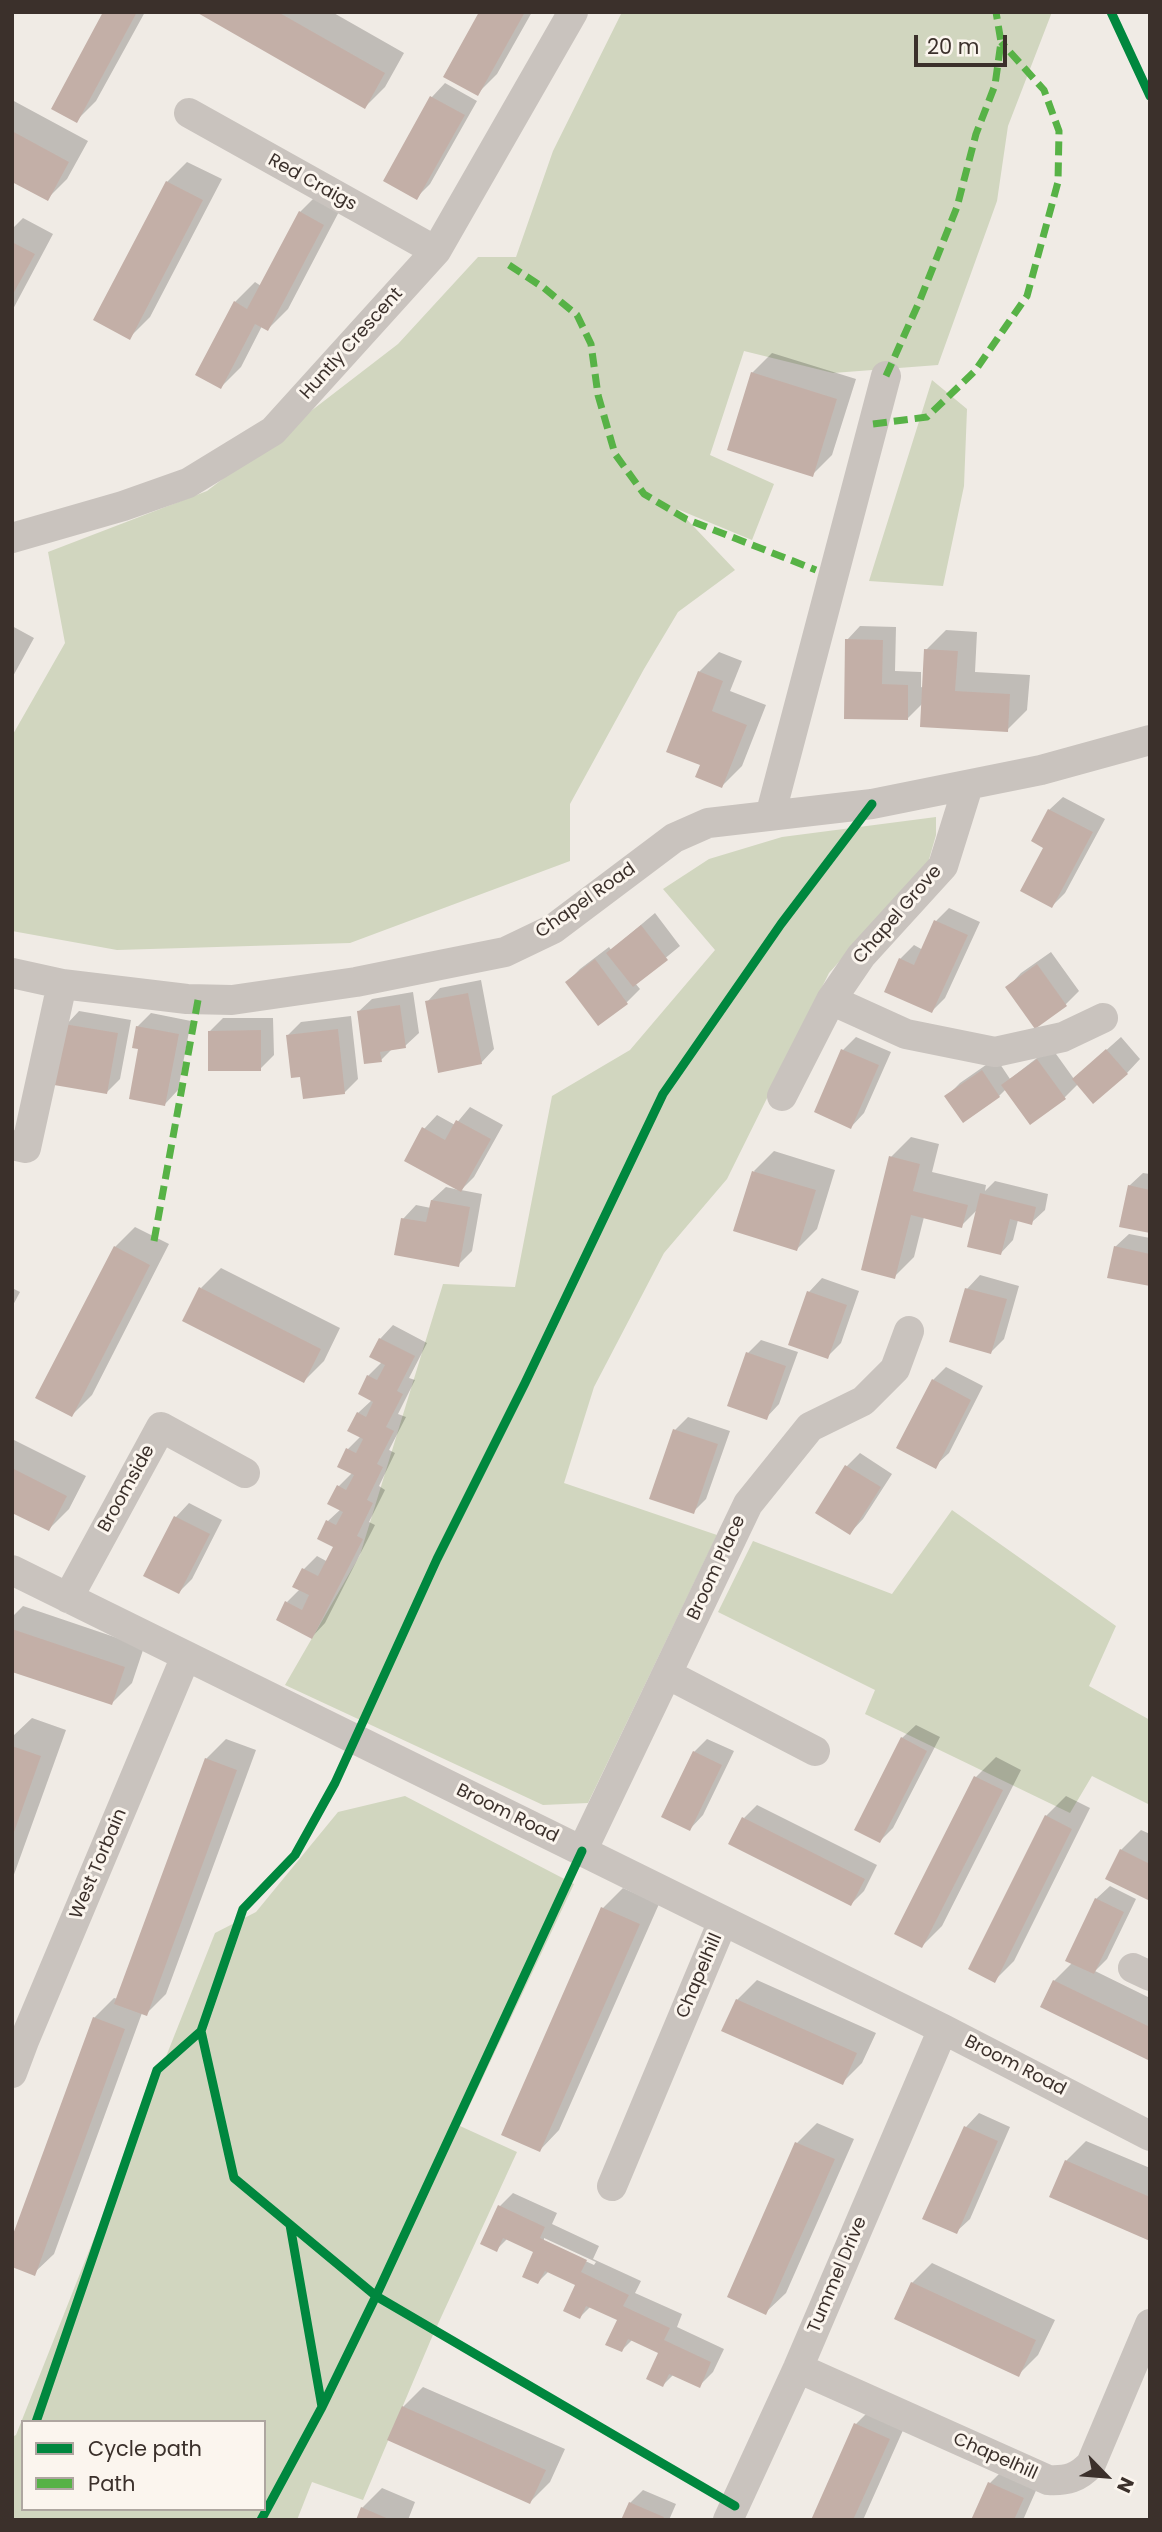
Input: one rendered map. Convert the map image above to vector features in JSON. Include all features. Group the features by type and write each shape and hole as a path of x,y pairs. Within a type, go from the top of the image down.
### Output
{"street":[{"name":"Huntly Crescent","path":"12,538 123,506 188,482 273,431 436,251 573,12"},
{"name":"Red Craigs","path":"189,113 436,251"},
{"path":"770,816 886,376"},
{"name":"Chapel Road","path":"12,973 62,984 187,999 232,1000 356,982 505,952 553,929 674,838 708,823 872,804 968,786 1041,770 1150,740"},
{"name":"Chapel Grove","path":"782,1096 831,1000 861,956 943,866 968,786"},
{"path":"12,1145 26,1148 62,984"},
{"path":"831,1000 906,1034 995,1052 1063,1037 1103,1018"},
{"name":"Broom Place","path":"582,1851 748,1504 810,1427 863,1401 895,1369 909,1331"},
{"name":"Broomside","path":"68,1598 161,1427 245,1473"},
{"name":"Broom Road","path":"12,1570 943,2029 1150,2136"},
{"name":"West Torbain","path":"12,2073 186,1656"},
{"path":"667,1674 815,1751"},
{"name":"Chapelhill","path":"612,2186 723,1920"},
{"name":"Tummel Drive","path":"728,2520 798,2368 943,2029"},
{"name":"Chapelhill","path":"798,2368 1048,2480 1065,2481 1081,2474 1091,2464 1150,2324"}],"green space":[{"path":"622,12 1052,12 1008,126 997,201 938,365 833,373 744,351 710,455 774,484 752,540 677,509 735,570 678,612 644,669 570,804 570,861 350,943 117,950 12,931 12,736 65,643 48,552 207,491 398,344 478,257 516,257 553,151"},
{"path":"932,380 967,409 964,486 943,586 869,581"},
{"path":"936,817 936,835 928,863 829,973 727,1179 664,1253 594,1387 564,1483 717,1535 588,1803 543,1805 285,1685 360,1555 443,1284 515,1287 552,1096 630,1050 715,950 663,889 709,859 782,837"},
{"path":"952,1510 1116,1626 1089,1686 1150,1720 1150,1805 1092,1776 1070,1813 865,1714 875,1690 718,1612 753,1541 892,1594"},
{"path":"405,1796 574,1884 460,2126 517,2152 432,2337 363,2500 312,2482 297,2520 12,2520 12,2437 16,2435 21,2422 21,2511 266,2511 266,2420 22,2420 215,1933 256,1912 338,1812"}],"building":[{"path":"103,12 137,12 77,123 51,109"},
{"path":"196,12 278,12 385,73 365,109"},
{"path":"479,12 525,12 478,96 443,77"},
{"path":"430,96 465,115 417,200 383,181"},
{"path":"12,131 69,162 48,201 12,182"},
{"path":"166,181 203,200 130,340 93,320"},
{"path":"299,211 324,225 268,331 255,324 221,389 195,375 234,301 247,309"},
{"path":"12,242 35,254 12,296"},
{"path":"751,372 837,399 813,477 727,450"},
{"path":"845,639 883,640 882,684 908,685 908,720 844,719"},
{"path":"924,649 958,651 955,691 1010,694 1008,732 920,727"},
{"path":"698,671 723,681 712,711 747,725 722,788 695,777 700,765 666,752"},
{"path":"1048,809 1093,832 1052,908 1020,891 1043,848 1031,841"},
{"path":"934,920 968,935 932,1013 884,992 899,958 914,965"},
{"path":"641,925 668,960 633,987 606,953"},
{"path":"595,959 628,1004 598,1026 565,982"},
{"path":"1037,964 1067,1006 1035,1029 1005,987"},
{"path":"468,993 482,1064 438,1073 425,1001"},
{"path":"400,1005 406,1048 380,1052 382,1062 364,1064 357,1011"},
{"path":"64,1024 118,1033 107,1094 54,1085"},
{"path":"136,1026 179,1034 165,1106 129,1099 138,1049 132,1048"},
{"path":"338,1029 345,1094 303,1099 300,1077 291,1078 286,1035"},
{"path":"261,1030 261,1071 208,1071 208,1031"},
{"path":"841,1049 879,1065 851,1129 814,1112"},
{"path":"1106,1049 1128,1074 1093,1104 1072,1079"},
{"path":"1037,1059 1066,1099 1030,1125 1001,1085"},
{"path":"982,1070 1000,1097 963,1123 944,1096"},
{"path":"456,1120 491,1139 461,1192 404,1161 422,1127 445,1140"},
{"path":"889,1156 920,1164 913,1191 968,1205 962,1228 911,1215 895,1279 861,1270"},
{"path":"752,1171 816,1190 797,1251 733,1231"},
{"path":"1128,1185 1150,1190 1150,1233 1119,1227"},
{"path":"980,1193 1036,1207 1032,1225 1010,1219 1001,1255 967,1247"},
{"path":"431,1200 470,1207 459,1267 394,1255 401,1218 426,1222"},
{"path":"114,1246 150,1265 72,1417 35,1398"},
{"path":"1114,1246 1150,1254 1150,1286 1107,1278"},
{"path":"199,1287 321,1349 304,1383 182,1321"},
{"path":"965,1288 1007,1299 991,1354 949,1342"},
{"path":"807,1291 847,1305 828,1359 788,1345"},
{"path":"379,1338 415,1356 397,1391 403,1394 386,1427 394,1431 377,1464 383,1467 367,1500 373,1503 357,1536 363,1539 312,1639 276,1620 285,1601 302,1610 309,1595 292,1587 302,1568 318,1576 333,1547 317,1539 326,1520 336,1525 343,1512 327,1504 337,1485 346,1490 354,1475 337,1467 346,1448 356,1453 363,1439 347,1431 357,1412 366,1417 373,1402 358,1394 367,1375 377,1380 385,1365 369,1357"},
{"path":"746,1352 786,1366 767,1420 727,1406"},
{"path":"932,1379 971,1400 936,1469 896,1448"},
{"path":"673,1429 718,1444 694,1514 649,1499"},
{"path":"845,1465 881,1487 850,1535 815,1513"},
{"path":"12,1468 67,1496 49,1531 12,1513"},
{"path":"174,1516 210,1534 179,1594 143,1576"},
{"path":"12,1629 125,1667 112,1705 12,1672"},
{"path":"901,1737 927,1751 880,1843 854,1830"},
{"path":"12,1746 41,1756 13,1835 12,1835"},
{"path":"693,1751 722,1765 690,1831 661,1817"},
{"path":"205,1758 237,1770 147,2016 114,2004"},
{"path":"974,1776 1003,1790 922,1948 894,1934"},
{"path":"1045,1815 1072,1829 995,1983 968,1969"},
{"path":"742,1817 865,1879 851,1906 728,1844"},
{"path":"1120,1849 1150,1864 1150,1901 1105,1879"},
{"path":"1095,1898 1124,1912 1094,1974 1065,1961"},
{"path":"601,1907 640,1924 540,2152 501,2135"},
{"path":"1053,1980 1150,2027 1150,2061 1040,2007"},
{"path":"736,1999 857,2053 843,2085 721,2031"},
{"path":"93,2017 125,2029 35,2276 12,2267 12,2237"},
{"path":"964,2126 998,2141 957,2234 922,2219"},
{"path":"795,2142 835,2159 766,2315 727,2297"},
{"path":"1065,2160 1150,2197 1150,2241 1049,2197"},
{"path":"498,2205 545,2227 540,2238 587,2260 581,2272 629,2295 623,2306 670,2328 664,2340 711,2362 700,2388 669,2374 663,2387 646,2379 658,2353 628,2339 622,2352 605,2345 617,2320 586,2306 580,2319 563,2311 575,2285 545,2271 538,2284 522,2277 533,2252 503,2238 497,2252 480,2244"},
{"path":"911,2282 1036,2340 1019,2377 894,2319"},
{"path":"402,2406 546,2470 530,2504 387,2440"},
{"path":"854,2423 890,2439 853,2520 811,2520"},
{"path":"988,2482 1024,2498 1014,2520 971,2520"},
{"path":"629,2502 664,2517 663,2520 621,2520"},
{"path":"361,2507 391,2520 356,2520"}],"marked path":[{"path":"886,376 957,207 976,134 995,85 1001,42 996,12"},
{"path":"873,424 927,417 975,371 1027,296 1058,182 1059,131 1044,90 1001,42"},
{"path":"509,265 544,288 577,315 591,344 598,395 615,454 644,494 686,519 816,570"},
{"path":"154,1241 198,1000"}],"cycle path":[{"path":"1111,12 1150,96"},
{"path":"37,2420 157,2070 201,2031 243,1909 295,1855 335,1783 437,1559 525,1383 663,1094 781,924 872,804"},
{"path":"266,2511 322,2407 376,2296 582,1851"},
{"path":"201,2031 234,2178 376,2296 735,2506"},
{"path":"290,2225 322,2407"},
{"path":"261,2520 266,2511"}]}
